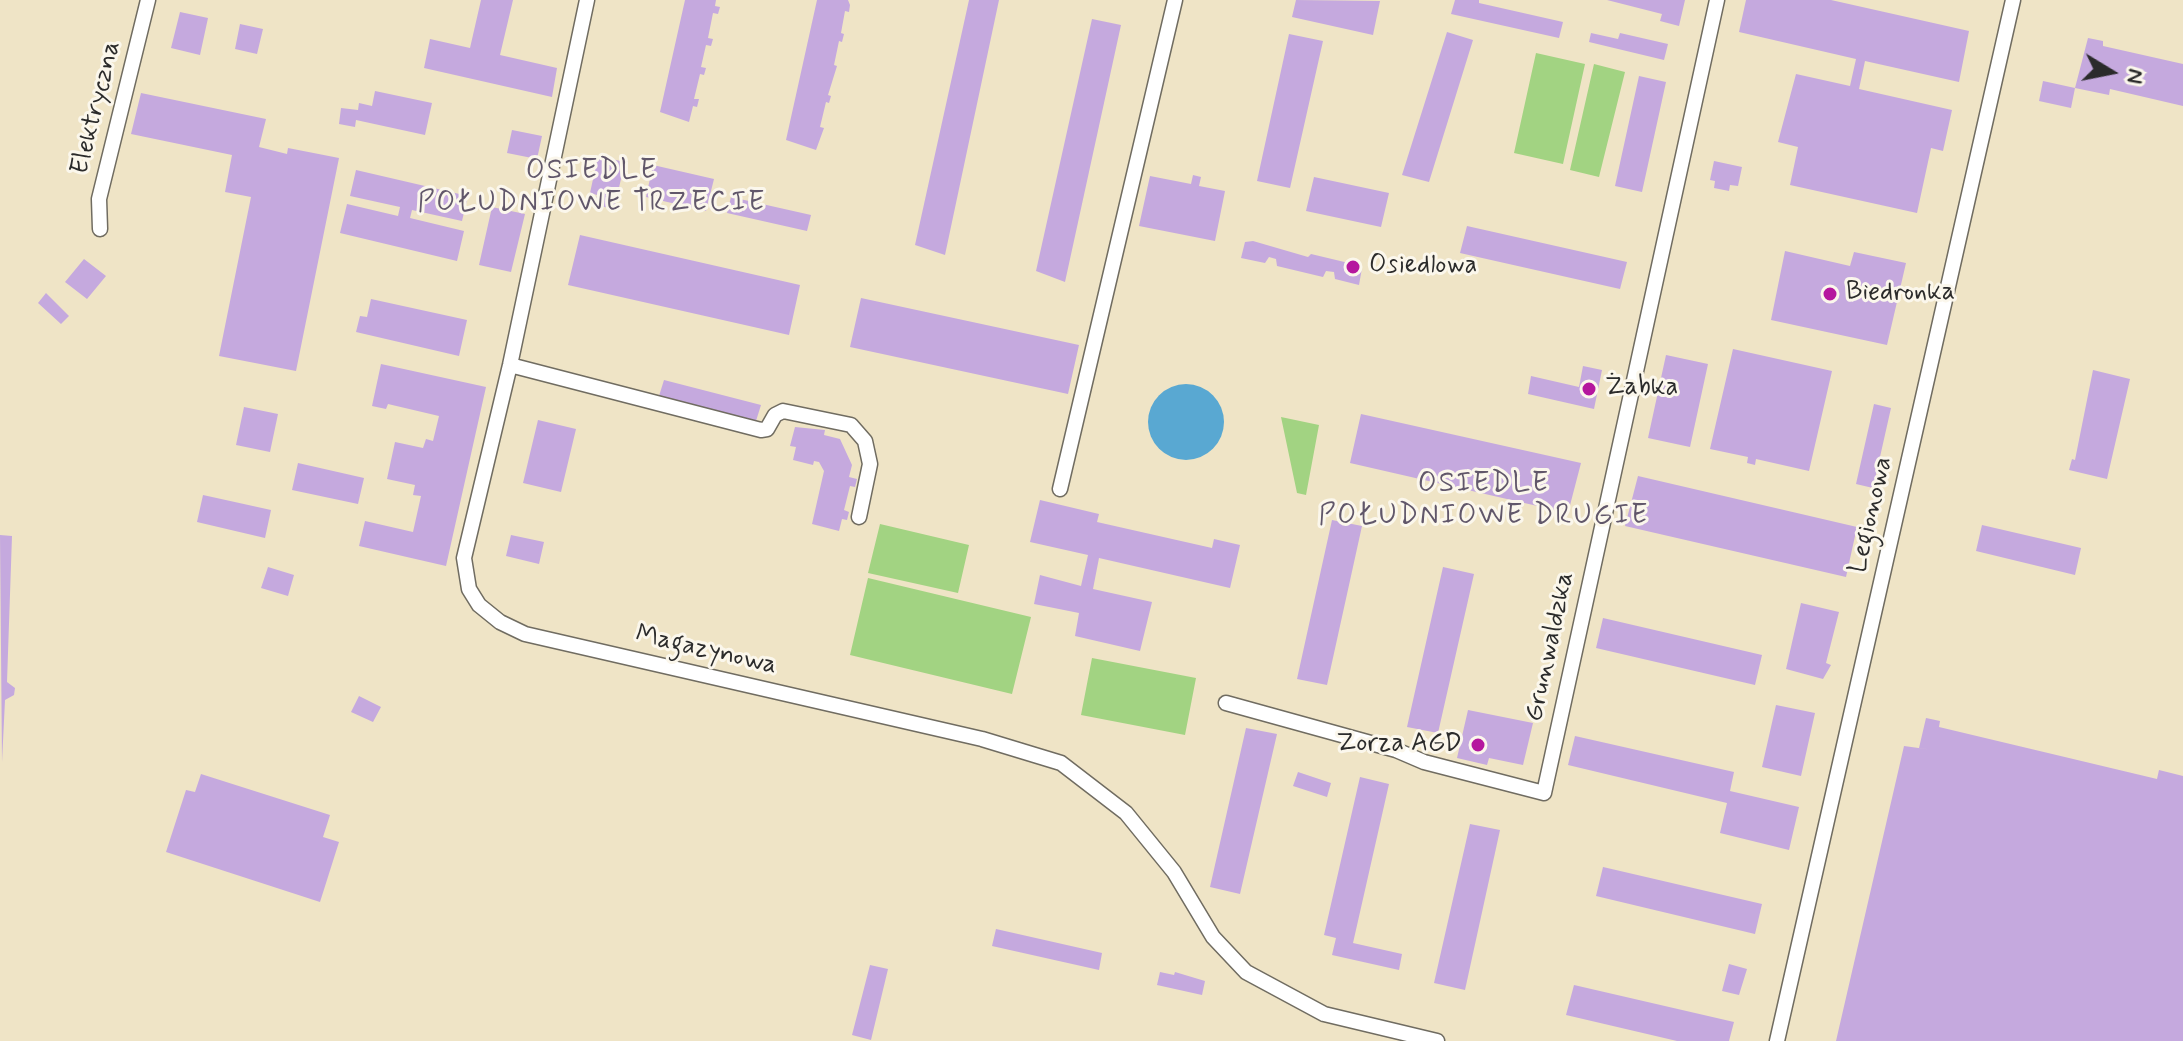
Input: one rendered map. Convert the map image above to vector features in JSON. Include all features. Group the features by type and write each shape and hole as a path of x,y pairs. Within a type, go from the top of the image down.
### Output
{"street":[{"name":"Elektryczna","path":"100,229 99,199 148,0"},
{"name":"Magazynowa","path":"587,0 510,365 464,558 469,589 479,605 500,622 525,634 982,739 1061,763 1126,813 1174,872 1213,937 1246,972 1324,1014 1437,1041"},
{"path":"1060,489 1175,0"},
{"name":"Grunwaldzka","path":"1226,703 1396,750 1424,762 1544,793 1717,0"},
{"name":"Legionowa","path":"1777,1041 2013,0"},
{"path":"510,365 761,430 767,429 775,415 783,411 851,425 865,441 870,464 859,517"}],"green space":[{"path":"1536,53 1585,64 1563,164 1514,153"},
{"path":"1594,64 1625,72 1599,177 1570,170"},
{"path":"1281,417 1319,425 1306,495 1297,493"},
{"path":"880,524 969,545 958,593 868,573"},
{"path":"868,578 1031,617 1012,694 850,655"},
{"path":"1092,658 1196,678 1185,735 1081,715"}],"water":[{"path":"1186,384 1201,387 1213,395 1221,407 1224,422 1221,437 1213,449 1201,457 1186,460 1171,457 1159,449 1151,437 1148,422 1151,407 1159,395 1171,387"}],"building":[{"path":"481,0 513,0 500,55 557,68 552,97 424,68 430,39 470,48"},
{"path":"685,0 716,0 715,6 720,7 718,14 713,13 708,38 713,39 711,46 706,45 701,67 706,68 704,75 700,74 694,99 699,99 697,107 693,106 689,122 660,112"},
{"path":"817,0 848,0 850,5 849,12 845,11 841,33 844,34 842,42 839,41 834,65 837,66 828,95 831,96 829,103 826,102 820,127 824,128 816,150 786,140"},
{"path":"969,0 999,0 945,255 915,245"},
{"path":"1296,0 1380,1 1373,35 1292,17"},
{"path":"1455,0 1479,0 1479,3 1563,22 1559,38 1451,14"},
{"path":"1607,0 1685,0 1679,26 1660,21 1662,14"},
{"path":"1746,0 1831,0 1969,31 1959,82 1865,61 1859,89 1952,110 1943,151 1931,148 1917,213 1790,185 1798,147 1778,142 1796,74 1850,86 1856,59 1739,32"},
{"path":"180,12 208,18 200,55 171,48"},
{"path":"1092,19 1121,25 1065,282 1036,271"},
{"path":"240,24 263,29 257,54 235,49"},
{"path":"1447,32 1473,40 1429,182 1402,175"},
{"path":"1591,33 1618,39 1620,33 1668,44 1664,60 1589,42"},
{"path":"1289,34 1323,41 1290,188 1257,181"},
{"path":"2088,38 2103,41 2103,46 2183,64 2183,106 2110,89 2109,95 2075,88"},
{"path":"1639,76 1666,82 1642,192 1615,186"},
{"path":"2043,81 2075,88 2071,108 2039,101"},
{"path":"375,91 432,103 425,135 356,120 355,127 339,124 341,108 358,110 359,103 372,106"},
{"path":"141,93 266,119 259,147 287,154 288,148 339,158 296,371 219,356 251,197 225,192 232,155 131,134"},
{"path":"512,130 542,136 537,159 507,153"},
{"path":"598,156 625,162 614,209 595,205 597,195 590,193"},
{"path":"1714,161 1742,167 1738,186 1730,185 1729,191 1714,188 1715,181 1710,180"},
{"path":"653,165 714,179 706,211 646,197"},
{"path":"356,170 468,196 462,221 412,210 410,218 464,231 457,261 340,233 347,204 398,216 400,207 350,196"},
{"path":"1193,175 1201,177 1199,186 1225,191 1215,241 1139,226 1150,176 1191,184"},
{"path":"1314,177 1389,193 1381,227 1306,211"},
{"path":"731,197 811,215 807,231 727,213"},
{"path":"492,207 525,214 511,272 479,265"},
{"path":"1467,226 1627,262 1620,289 1460,253"},
{"path":"580,235 800,285 789,335 568,285"},
{"path":"1253,241 1308,257 1311,254 1357,265 1362,268 1359,285 1335,279 1334,272 1326,271 1323,277 1277,266 1276,259 1269,257 1265,263 1241,258 1245,242"},
{"path":"1785,251 1850,266 1854,252 1906,263 1887,345 1771,320"},
{"path":"84,259 106,276 87,299 65,282"},
{"path":"46,293 69,316 61,324 38,303"},
{"path":"861,298 1079,345 1068,394 850,347"},
{"path":"371,299 467,320 459,356 356,332 360,316 367,317"},
{"path":"1733,349 1832,371 1809,471 1756,459 1755,465 1747,463 1748,457 1710,449"},
{"path":"1666,355 1708,364 1690,447 1648,438"},
{"path":"381,364 486,387 446,566 359,546 365,521 413,532 421,496 413,495 415,485 387,479 395,442 423,448 426,439 433,441 439,416 388,404 386,409 372,406"},
{"path":"1583,366 1602,370 1594,409 1528,394 1531,376 1579,387"},
{"path":"2093,370 2130,379 2107,479 2069,470 2072,459 2075,460"},
{"path":"664,380 761,405 756,421 659,396"},
{"path":"1874,404 1891,408 1873,488 1856,484"},
{"path":"244,407 278,414 270,452 236,445"},
{"path":"1361,414 1581,463 1568,513 1350,463"},
{"path":"538,420 576,429 561,492 523,483"},
{"path":"795,427 825,430 824,435 840,439 852,465 849,477 857,479 855,487 850,486 844,510 849,512 847,520 842,519 839,531 812,524 824,471 819,462 814,461 813,465 793,460 796,447 790,446"},
{"path":"298,463 364,478 358,504 292,490"},
{"path":"1638,476 1857,527 1846,577 1625,526"},
{"path":"203,495 271,510 265,538 197,522"},
{"path":"1040,500 1099,514 1097,522 1212,548 1214,539 1240,545 1230,588 1099,558 1093,589 1152,602 1140,651 1075,636 1079,613 1034,604 1040,575 1081,586 1088,555 1030,542"},
{"path":"1332,520 1362,526 1327,685 1297,679"},
{"path":"1982,525 2081,548 2075,575 1976,551"},
{"path":"0,535 12,536 7,682 15,688 14,695 5,700 2,762"},
{"path":"511,535 544,542 539,564 506,556"},
{"path":"268,567 294,575 288,596 261,588"},
{"path":"1443,567 1474,574 1438,733 1407,727"},
{"path":"1801,603 1839,612 1826,663 1831,665 1823,679 1786,669"},
{"path":"1603,618 1762,655 1755,685 1596,648"},
{"path":"359,696 381,707 373,722 351,712"},
{"path":"1776,705 1815,713 1801,776 1762,767"},
{"path":"1468,710 1533,723 1523,765 1489,758 1487,765 1457,758"},
{"path":"1926,718 1940,721 1939,727 2157,779 2159,770 2183,776 2183,1041 1836,1041 1904,746 1933,750 1919,748"},
{"path":"1246,728 1277,734 1240,894 1210,887"},
{"path":"1575,736 1734,772 1730,791 1799,807 1789,850 1720,833 1727,803 1568,765"},
{"path":"1298,772 1331,783 1327,797 1293,786"},
{"path":"201,774 330,815 323,837 339,842 320,902 166,852 186,790 195,792"},
{"path":"1360,777 1389,784 1353,943 1402,954 1399,970 1332,955 1336,938 1324,935"},
{"path":"1470,824 1500,830 1465,990 1434,983"},
{"path":"1603,867 1762,904 1755,934 1596,896"},
{"path":"996,929 1102,953 1099,970 992,946"},
{"path":"1729,964 1747,969 1739,995 1722,991"},
{"path":"870,965 888,969 871,1040 852,1035"},
{"path":"1160,972 1174,975 1175,972 1205,981 1202,995 1157,985"},
{"path":"1574,985 1734,1022 1729,1041 1677,1041 1566,1015"}],"place":[{"name":"Osiedlowa","path":"1353,267"},
{"name":"Biedronka","path":"1830,294"},
{"name":"Żabka","path":"1589,389"},
{"name":"Zorza AGD","path":"1478,745"}],"district":[{"name":"OSIEDLE POŁUDNIOWE TRZECIE","path":"592,188"},
{"name":"OSIEDLE POŁUDNIOWE DRUGIE","path":"1484,501"}]}
